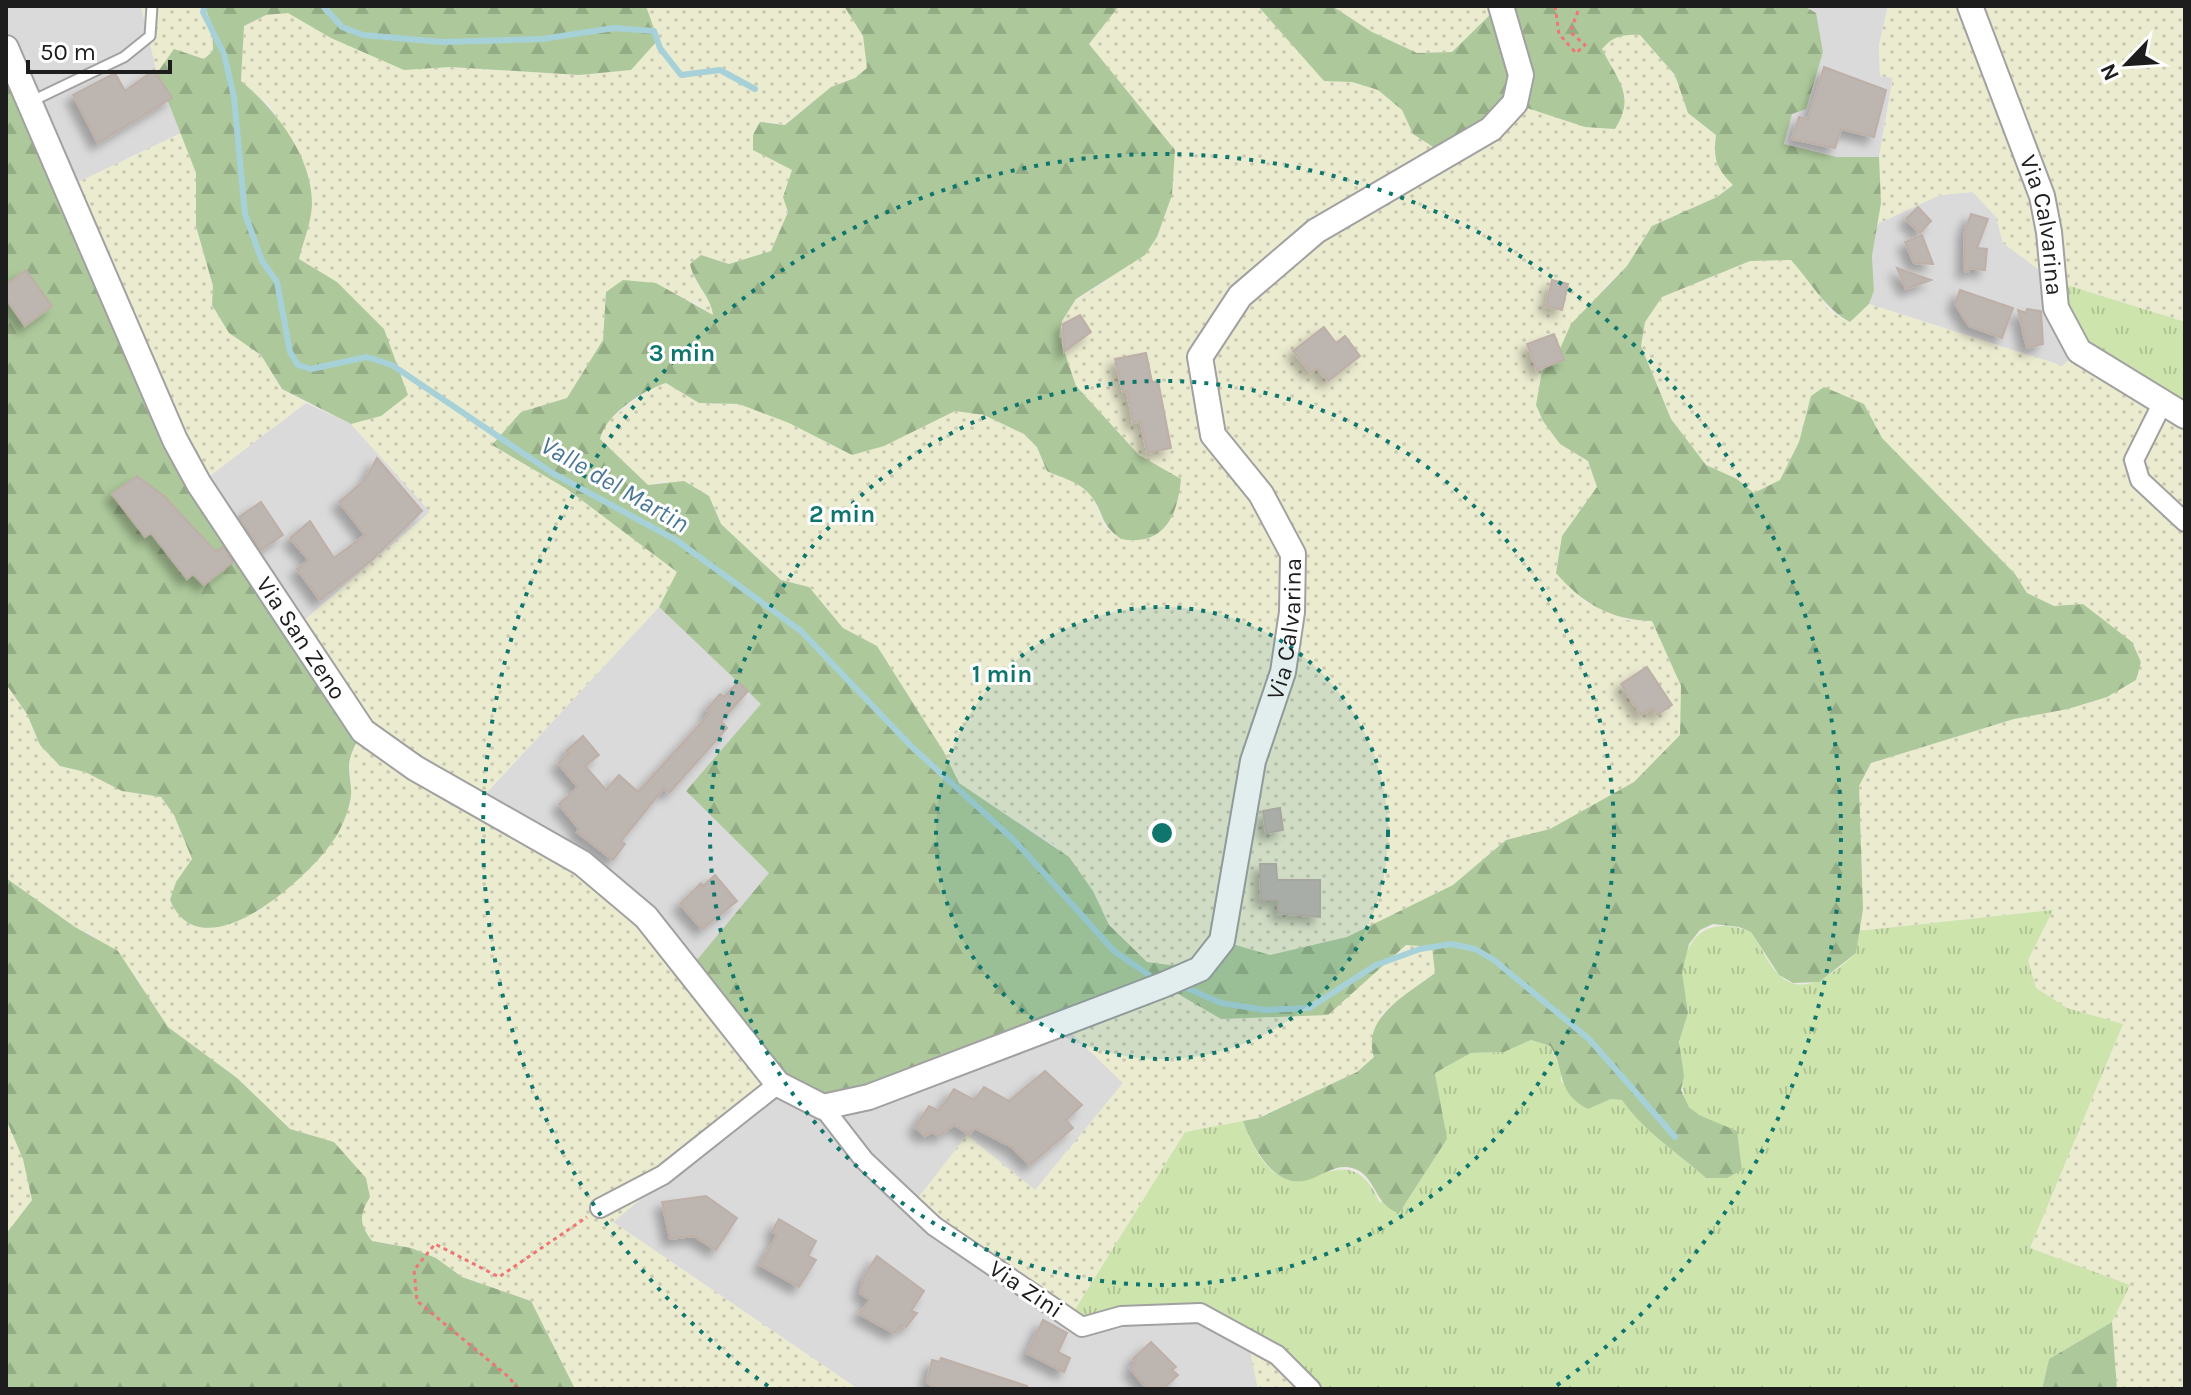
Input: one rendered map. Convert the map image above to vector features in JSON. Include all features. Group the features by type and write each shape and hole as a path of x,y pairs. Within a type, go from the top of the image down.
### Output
{"street":[{"name":"Via Calvarina","path":"823,1107 869,1097 1163,985 1200,969 1222,941 1253,761 1283,672 1292,612 1293,554 1261,494 1213,435 1200,357 1240,296 1316,231 1491,129 1515,103 1521,75 1501,6"},
{"name":"Via Calvarina","path":"1970,6 2042,196 2049,232 2056,308 2079,351 2185,416"},
{"name":"Via San Zeno","path":"6,48 175,440 199,484 363,731 415,768 582,863 636,908 778,1084"},
{"path":"2163,402 2134,460 2140,480 2185,522"},
{"path":"600,1208 663,1175 778,1084 823,1107"},
{"name":"Via Zini","path":"823,1107 864,1160 934,1226 1082,1327 1121,1316 1200,1313 1277,1355 1311,1389"}],"lane":[{"path":"29,102 124,57 150,36 152,6"}],"path":[{"path":"1555,6 1559,34 1576,53 1585,45 1570,32 1580,6"},
{"path":"517,1389 510,1378 417,1301 414,1270 435,1244 499,1277 600,1208"}],"shaded area":[{"path":"6,6 141,6 157,73 181,133 66,188 6,48"},
{"path":"1804,6 1888,6 1879,45 1880,76 1893,77 1879,157 1837,157 1784,144 1816,13"},
{"path":"1973,192 1996,217 2003,243 2054,281 2080,349 2063,366 1869,304 1874,291 1872,256 1877,224 1940,195"},
{"path":"306,403 351,424 431,512 294,629 199,484"},
{"path":"659,607 762,704 686,791 770,873 687,972 477,803"},
{"path":"1061,1023 1123,1083 1035,1191 1116,1329 1176,1313 1247,1335 1258,1389 858,1389 613,1222 778,1084"}],"green space":[{"path":"141,6 204,6 212,24 213,51 204,59 174,49 157,73"},
{"path":"204,6 646,6 658,40 631,70 579,75 450,67 404,70 331,38 288,13 266,15 244,26 241,81 278,120 306,168 312,203 311,217 299,259 337,282 384,329 408,395 381,416 351,424 282,389 261,355 229,333 212,305 213,286 196,226 196,173 157,73 174,49 204,59 213,51 212,24"},
{"path":"646,6 844,6 863,36 867,68 855,78 831,87 784,125 774,122 753,150 792,170 783,197 788,211 771,251 729,264 701,255 693,278 711,302 713,316 695,302 606,291 603,340 567,398 521,412 493,446 567,489 678,572 659,607 477,803 646,917 778,1084 613,1222 858,1389 575,1389 531,1301 462,1277 436,1258 411,1248 372,1241 361,1226 361,1211 334,1142 290,1129 237,1078 168,1027 151,1007 139,980 90,933 75,927 6,878 6,684 27,714 40,745 60,766 85,772 122,791 161,797 174,815 192,859 186,868 258,913 334,840 351,799 350,759 363,731 294,629 430,512 351,424 381,416 337,282 299,259 312,203 303,162 270,105 241,81 244,26 266,15 288,13 331,38 404,70 450,67 579,75 631,70 658,40"},
{"path":"844,6 1119,6 1089,44 1175,150 1172,195 1157,237 1145,255 1076,299 1062,321 1059,336 1076,386 1139,455 1181,479 1172,515 1159,533 1149,538 1121,539 1109,528 1096,503 1082,487 1047,471 1037,447 1024,434 984,415 955,411 884,446 852,455 789,423 739,404 699,403 666,383 626,405 609,421 600,439 648,485 684,481 709,496 721,524 781,580 809,587 843,628 877,646 944,752 959,783 1069,857 1093,891 1109,925 1147,962 1200,969 1222,941 1270,955 1347,937 1453,885 1506,840 1550,829 1634,782 1680,735 1681,686 1652,621 1611,614 1587,602 1556,573 1562,536 1597,487 1588,461 1560,444 1543,421 1536,405 1542,371 1558,353 1571,324 1627,266 1652,226 1717,197 1733,185 1717,163 1716,135 1688,113 1675,75 1640,35 1619,37 1602,49 1619,80 1624,98 1624,107 1615,129 1585,127 1515,104 1447,156 1413,134 1402,110 1378,90 1352,82 1324,81 1258,6 1332,6 1372,32 1417,53 1452,52 1499,6 1804,6 1816,13 1823,52 1806,109 1792,114 1784,144 1837,157 1879,157 1881,203 1872,256 1874,291 1869,304 1850,322 1825,302 1791,260 1750,261 1662,297 1645,322 1641,346 1671,419 1706,465 1737,479 1754,493 1780,480 1799,442 1811,396 1824,387 1864,404 1882,438 2015,574 2027,593 2054,606 2083,604 2132,642 2141,662 2136,680 2107,697 2068,709 2014,719 1871,763 1859,786 1863,909 1856,953 1819,982 1793,983 1779,975 1751,932 1739,927 1713,924 1700,930 1689,944 1682,972 1688,1013 1679,1042 1684,1076 1681,1090 1689,1107 1699,1115 1737,1131 1742,1170 1727,1178 1706,1178 1650,1131 1622,1100 1611,1099 1588,1109 1566,1088 1550,1046 1531,1040 1504,1052 1471,1053 1435,1073 1447,1139 1399,1213 1384,1204 1366,1177 1352,1168 1336,1168 1298,1181 1276,1173 1259,1155 1243,1121 1259,1118 1357,1072 1374,1057 1374,1030 1380,1018 1400,998 1435,973 1432,947 1406,945 1328,1015 1221,1019 1163,985 823,1107 778,1084 687,972 769,873 686,791 761,704 659,607 677,572 567,489 492,445 521,412 567,398 603,340 606,292 623,280 656,283 713,315 690,264 701,255 729,264 771,251 788,212 783,197 792,170 753,150 753,135 760,122 785,125 831,87 855,78 867,68 863,36"},
{"path":"1119,6 1258,6 1324,80 1352,82 1378,90 1402,110 1413,134 1515,103 1627,99 1602,49 1609,40 1623,34 1640,35 1675,75 1688,113 1716,135 1714,154 1733,185 1717,197 1652,226 1627,266 1604,287 1560,444 1588,461 1597,488 1562,536 1556,573 1585,602 1627,620 1652,621 1681,686 1680,735 1634,782 1550,829 1506,840 1453,885 1347,937 1270,955 1222,941 1200,969 1391,962 1406,945 1433,947 1435,973 1380,1015 1374,1057 1357,1072 1259,1118 1185,1132 1070,1318 917,1199 967,1135 1035,1190 1123,1083 1061,1023 1109,925 1093,891 1052,843 959,783 944,752 877,646 844,629 809,587 782,580 721,524 709,496 662,481 649,486 600,439 603,425 653,387 666,383 699,403 739,404 789,423 852,455 955,411 984,415 1024,434 1037,447 1047,471 1068,477 1093,498 1105,528 1131,541 1168,526 1181,479 1139,455 1076,386 1059,336 1062,321 1076,300 1106,282 1175,150 1089,44"},
{"path":"1332,6 1499,6 1452,52 1417,53 1372,32"},
{"path":"1888,6 1974,6 1977,12 1997,6 2185,6 2185,322 2054,281 2003,243 1996,217 1973,192 1940,195 1877,224 1879,157 1893,78 1880,76 1879,45"},
{"path":"6,48 175,440 363,731 350,759 350,800 336,837 320,858 278,896 254,913 229,924 205,928 185,921 170,900 176,882 192,859 174,815 161,797 122,791 85,772 60,766 40,745 27,714 6,684"},
{"path":"181,133 196,173 196,226 213,286 212,305 229,333 261,355 281,389 306,403 199,484 66,188"},
{"path":"1791,260 1812,283 1829,311 1849,322 1869,304 2063,366 2080,349 2185,416 2185,1389 2117,1389 2112,1322 2129,1285 2030,1248 2123,1025 2067,1008 2036,988 2028,960 2053,910 1858,931 1863,909 1859,786 1871,763 2014,719 2068,709 2083,604 2054,606 2027,593 2015,574 1882,438 1864,404 1811,396 1799,442 1780,480 1754,493 1737,479 1706,465 1671,419 1641,346 1645,322 1662,297 1750,261"},
{"path":"2054,281 2185,322 2185,416 2080,349"},
{"path":"6,878 75,927 118,951 168,1027 237,1078 290,1129 334,1142 366,1178 370,1197 362,1219 372,1241 411,1248 436,1258 462,1277 531,1301 575,1389 6,1389 6,1234 32,1200 23,1159 6,1119"},
{"path":"2053,910 2028,960 2036,988 2067,1008 2123,1024 2030,1248 2130,1285 2112,1322 2049,1359 2042,1389 1307,1389 1247,1335 1176,1313 1098,1331 1070,1318 1185,1132 1243,1121 1260,1157 1278,1175 1296,1179 1348,1170 1365,1179 1380,1203 1433,1156 1446,1139 1435,1073 1471,1053 1504,1052 1531,1040 1550,1046 1561,1071 1561,1081 1588,1109 1611,1099 1622,1100 1650,1131 1706,1178 1737,1131 1698,1114 1688,1105 1684,1092 1679,1045 1687,1010 1682,972 1685,958 1696,937 1714,927 1725,926 1751,932 1779,975 1789,982 1810,984 1830,974 1856,953 1858,931"},
{"path":"6,1119 23,1159 32,1200 6,1234"},
{"path":"2112,1322 2117,1389 2042,1389 2049,1359"},
{"path":"1247,1335 1307,1389 1258,1389"}],"building":[{"path":"1824,67 1886,90 1874,137 1841,129 1835,148 1792,139 1799,117 1808,119"},
{"path":"154,70 172,98 98,143 73,95 115,73 125,91"},
{"path":"1918,207 1931,221 1920,233 1906,219"},
{"path":"1971,214 1988,219 1977,248 1987,249 1985,270 1970,268 1968,272 1964,271 1965,230"},
{"path":"1922,235 1933,264 1914,263 1905,242"},
{"path":"1897,268 1931,280 1906,289"},
{"path":"26,270 52,306 25,326 6,299 6,285"},
{"path":"1552,280 1568,284 1562,310 1546,306"},
{"path":"1960,290 2013,308 2002,338 1969,326 1955,304"},
{"path":"2027,309 2041,311 2043,344 2027,348 2018,310 2026,313"},
{"path":"1080,315 1091,332 1064,352 1063,324"},
{"path":"1324,327 1336,343 1345,336 1360,356 1328,381 1317,368 1311,373 1293,351"},
{"path":"1554,334 1564,360 1537,370 1527,344"},
{"path":"1146,353 1152,382 1158,381 1171,448 1147,453 1141,421 1133,423 1127,391 1123,392 1115,359"},
{"path":"377,458 422,511 372,560 320,600 297,569 309,560 290,538 310,521 334,558 365,535 339,502 365,480"},
{"path":"137,476 164,496 216,552 223,547 233,562 204,585 193,574 187,579 151,533 145,537 112,494"},
{"path":"261,502 283,535 261,550 239,517"},
{"path":"1647,667 1672,705 1657,715 1652,708 1641,715 1621,684"},
{"path":"738,682 748,691 721,721 727,728 669,793 664,788 621,841 625,844 613,860 577,832 579,829 559,804 578,787 558,763 569,753 566,751 583,736 599,755 585,766 606,790 619,775 638,792 710,713 707,709 720,694 724,697"},
{"path":"1280,808 1283,830 1266,833 1263,811"},
{"path":"1260,864 1276,864 1277,880 1320,880 1320,917 1278,913 1278,900 1261,900"},
{"path":"715,875 737,901 702,929 680,904 701,883 703,886"},
{"path":"1045,1071 1082,1105 1066,1120 1073,1128 1030,1165 1012,1147 975,1128 969,1134 954,1125 939,1136 932,1132 925,1136 915,1127 929,1106 939,1111 954,1089 974,1100 984,1087 1009,1101"},
{"path":"706,1196 737,1218 716,1250 694,1236 670,1239 662,1202"},
{"path":"779,1219 816,1241 808,1256 816,1260 799,1287 760,1265 777,1235 772,1231"},
{"path":"877,1256 924,1291 911,1311 917,1313 906,1327 902,1325 894,1333 859,1314 870,1300 860,1293 864,1276"},
{"path":"1043,1320 1067,1333 1058,1352 1070,1358 1064,1372 1027,1353"},
{"path":"1151,1342 1176,1367 1172,1370 1178,1375 1163,1389 1147,1389 1130,1368 1136,1363 1133,1359"},
{"path":"941,1358 1027,1386 1027,1389 936,1389 927,1382 932,1360 940,1362"}],"waterway":[{"name":"Valle del Martin","path":"205,6 203,12 224,54 234,97 245,214 262,261 277,282 290,352 298,365 311,369 367,357 392,365 554,474 676,540 801,631 912,747 1014,840 1114,951 1149,975"},
{"path":"323,6 342,27 363,35 442,42 542,39 614,28 654,31 660,48 681,75 720,70 755,89"},
{"name":"Valle del Martin","path":"1182,986 1221,1003 1266,1010 1309,1008 1376,965 1420,949 1451,944 1475,949 1494,960 1589,1039 1675,1137"}]}
